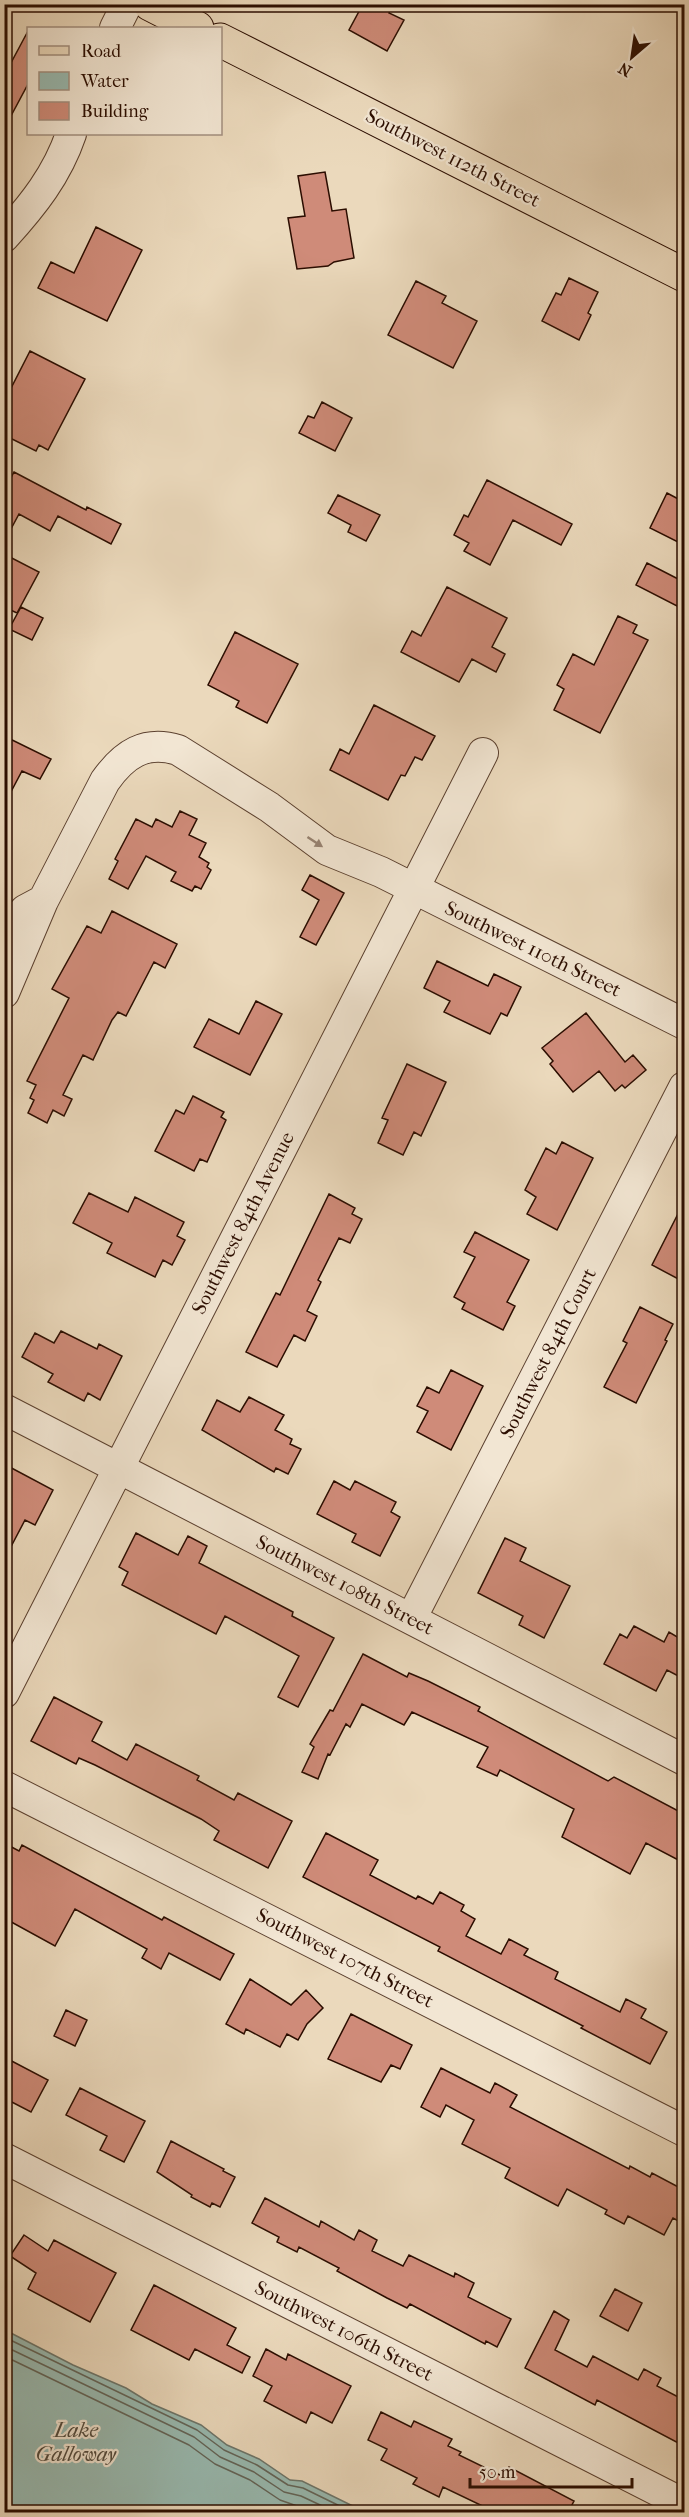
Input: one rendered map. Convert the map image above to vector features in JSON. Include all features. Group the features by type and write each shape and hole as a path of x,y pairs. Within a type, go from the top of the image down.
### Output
{"main road":[{"path":"150,4 195,27"},
{"name":"Southwest 112th Street","path":"222,41 684,275"}],"street":[{"path":"116,27 127,4"},
{"path":"4,237 48,185 62,160 71,135"},
{"name":"Southwest 110th Street","path":"43,901 115,767 138,749 152,745 178,750 269,807 327,850 381,872 412,890 684,1024"},
{"name":"Southwest 84th Avenue","path":"4,1693 483,753"},
{"path":"4,933 25,910 43,901"},
{"path":"4,993 43,901"},
{"name":"Southwest 84th Court","path":"411,1619 684,1087"},
{"name":"Southwest 108th Street","path":"4,1409 684,1761"},
{"name":"Southwest 107th Street","path":"4,1786 684,2131"},
{"name":"Southwest 106th Street","path":"4,2158 684,2504"}],"water":[{"name":"Lake Galloway","path":"5,2330 73,2365 126,2388 152,2404 201,2425 227,2445 259,2459 290,2480 302,2481 365,2512 5,2512"}],"building":[{"path":"363,4 394,4 389,13 404,20 387,51 349,30"},
{"path":"27,33 27,86 4,129 4,76"},
{"path":"325,172 332,211 346,209 354,258 334,262 328,266 297,269 288,218 305,216 298,176"},
{"path":"96,227 142,250 107,321 38,288 51,262 74,273"},
{"path":"569,278 598,292 588,313 591,315 579,340 542,321 556,293 561,295"},
{"path":"416,281 446,296 442,303 477,321 453,368 388,335"},
{"path":"30,351 85,379 48,450 39,445 36,451 4,435 4,402"},
{"path":"322,402 352,418 335,451 299,433 308,416 314,418"},
{"path":"14,472 86,510 87,507 121,524 111,544 58,516 50,531 19,514 4,542 4,491"},
{"path":"487,480 572,524 561,545 513,520 490,565 464,551 469,543 454,535 464,515 468,517"},
{"path":"667,493 684,502 684,545 650,528"},
{"path":"338,495 380,515 366,541 348,532 351,525 328,513"},
{"path":"4,554 39,572 17,613 4,607"},
{"path":"647,563 684,582 684,590 677,606 636,585"},
{"path":"447,587 507,618 492,647 505,654 496,672 472,659 459,682 401,652 412,631 421,636"},
{"path":"21,607 43,618 32,640 9,629"},
{"path":"618,616 637,625 633,633 648,640 600,733 554,710 564,689 557,685 573,654 594,665"},
{"path":"235,632 298,664 267,723 236,707 239,701 208,685"},
{"path":"374,705 435,736 422,760 415,757 405,776 401,775 388,800 330,770 340,749 349,754"},
{"path":"4,736 51,759 40,779 22,771 4,805"},
{"path":"180,811 197,819 189,835 206,843 199,857 209,863 207,867 211,870 201,889 195,886 192,891 171,881 176,872 146,856 128,889 109,879 118,861 115,859 136,819 152,827 156,819 172,827"},
{"path":"310,875 344,893 316,945 300,937 319,900 302,890"},
{"path":"112,911 177,944 165,968 154,962 126,1016 118,1012 112,1020 93,1060 83,1055 63,1095 72,1099 64,1116 53,1110 47,1123 28,1113 34,1100 30,1098 36,1085 27,1081 69,998 52,989 87,926 101,933"},
{"path":"437,961 488,986 494,974 521,987 507,1016 501,1013 490,1034 444,1012 450,1001 424,988"},
{"path":"256,1001 282,1014 250,1075 194,1047 209,1019 239,1034"},
{"path":"586,1013 625,1062 633,1055 646,1070 625,1088 622,1085 615,1091 599,1071 573,1092 550,1064 553,1061 542,1048"},
{"path":"407,1064 446,1082 421,1136 414,1132 403,1155 378,1143 388,1120 382,1118"},
{"path":"193,1096 224,1112 221,1117 226,1120 207,1162 200,1159 194,1171 155,1151 176,1110 184,1114"},
{"path":"562,1142 593,1158 557,1230 527,1214 536,1197 525,1190 546,1148 556,1154"},
{"path":"89,1193 128,1212 135,1197 184,1222 177,1236 185,1240 172,1265 163,1260 155,1277 107,1253 112,1243 73,1223"},
{"path":"329,1194 355,1208 352,1214 362,1219 350,1243 339,1238 318,1280 321,1282 307,1311 317,1316 305,1341 294,1335 277,1367 246,1352 276,1293 280,1295"},
{"path":"684,1202 684,1282 652,1265"},
{"path":"475,1232 529,1260 507,1302 515,1306 503,1330 462,1309 465,1303 454,1297 475,1257 464,1252"},
{"path":"640,1307 673,1324 636,1403 604,1387 627,1343 623,1341"},
{"path":"61,1331 97,1349 99,1344 122,1356 100,1400 88,1393 84,1401 48,1382 53,1374 22,1357 35,1333 54,1343"},
{"path":"451,1370 483,1386 451,1450 417,1432 428,1411 417,1406 427,1387 439,1393"},
{"path":"249,1397 284,1415 275,1430 292,1439 290,1444 301,1449 288,1474 276,1468 274,1472 202,1430 217,1400 240,1412"},
{"path":"4,1464 53,1490 35,1525 25,1520 4,1560"},
{"path":"334,1481 350,1490 355,1481 396,1502 391,1512 400,1517 380,1556 352,1542 356,1534 317,1514"},
{"path":"136,1533 178,1555 188,1536 207,1546 199,1563 293,1612 292,1616 334,1638 298,1707 278,1697 299,1656 225,1616 216,1634 122,1585 128,1572 119,1567"},
{"path":"505,1538 526,1548 520,1561 570,1586 544,1638 519,1625 523,1616 478,1593"},
{"path":"634,1626 664,1642 669,1632 684,1641 684,1679 667,1670 656,1691 604,1664 620,1634 627,1638"},
{"path":"363,1654 407,1677 409,1673 428,1681 480,1707 478,1711 608,1781 614,1777 684,1814 684,1863 646,1843 630,1874 562,1837 574,1809 500,1770 497,1776 477,1767 488,1747 412,1712 404,1725 362,1704 350,1727 346,1724 330,1755 328,1754 318,1779 302,1772 314,1747 310,1744 330,1710 333,1711"},
{"path":"54,1697 102,1722 92,1741 127,1760 136,1744 199,1776 197,1780 234,1800 238,1793 292,1821 268,1868 214,1840 219,1831 201,1819 95,1765 79,1758 76,1764 31,1741"},
{"path":"326,1833 378,1860 370,1875 416,1899 418,1896 433,1904 440,1892 464,1905 461,1911 475,1919 466,1936 501,1954 509,1939 528,1949 524,1955 558,1972 555,1979 620,2012 626,1999 646,2009 641,2018 667,2032 650,2064 581,2028 583,2026 438,1951 440,1947 303,1877"},
{"path":"4,1843 19,1851 22,1845 162,1920 164,1917 234,1954 220,1980 169,1953 161,1969 142,1958 147,1949 75,1909 55,1946 4,1918"},
{"path":"250,1979 291,2005 306,1990 323,2008 307,2024 298,2040 287,2034 280,2047 246,2029 244,2034 226,2024"},
{"path":"66,2010 87,2020 75,2046 54,2036"},
{"path":"351,2014 412,2045 400,2069 391,2065 381,2082 328,2059"},
{"path":"4,2057 48,2080 31,2112 4,2098"},
{"path":"441,2068 490,2093 495,2083 517,2095 510,2107 629,2169 630,2166 650,2177 652,2173 684,2190 684,2224 673,2218 664,2235 628,2216 624,2224 605,2214 607,2210 567,2189 558,2206 505,2178 510,2168 462,2144 474,2120 446,2105 440,2117 421,2107"},
{"path":"80,2088 145,2121 124,2162 100,2150 107,2136 66,2115"},
{"path":"171,2141 235,2177 220,2207 212,2203 210,2207 191,2197 192,2195 157,2172"},
{"path":"265,2198 319,2227 321,2221 354,2240 359,2230 377,2240 372,2251 403,2266 409,2255 454,2277 455,2273 474,2283 468,2297 511,2319 497,2347 486,2341 485,2344 410,2304 407,2308 387,2298 337,2271 339,2268 299,2247 297,2252 277,2242 279,2237 252,2223"},
{"path":"24,2235 48,2251 54,2240 116,2273 90,2322 28,2289 36,2273 10,2256"},
{"path":"154,2285 236,2328 227,2345 250,2357 242,2373 195,2349 189,2360 131,2330"},
{"path":"615,2289 642,2303 628,2331 600,2316"},
{"path":"554,2311 569,2320 555,2350 587,2367 593,2356 638,2380 644,2369 661,2378 657,2386 684,2400 684,2446 597,2400 595,2405 525,2368"},
{"path":"266,2349 286,2360 288,2354 351,2386 332,2423 311,2412 306,2423 264,2401 272,2386 253,2376"},
{"path":"381,2412 411,2427 414,2421 452,2439 448,2446 461,2452 459,2455 504,2477 509,2467 574,2501 568,2512 495,2512 443,2487 439,2497 413,2484 417,2478 381,2460 387,2449 368,2440"}]}
